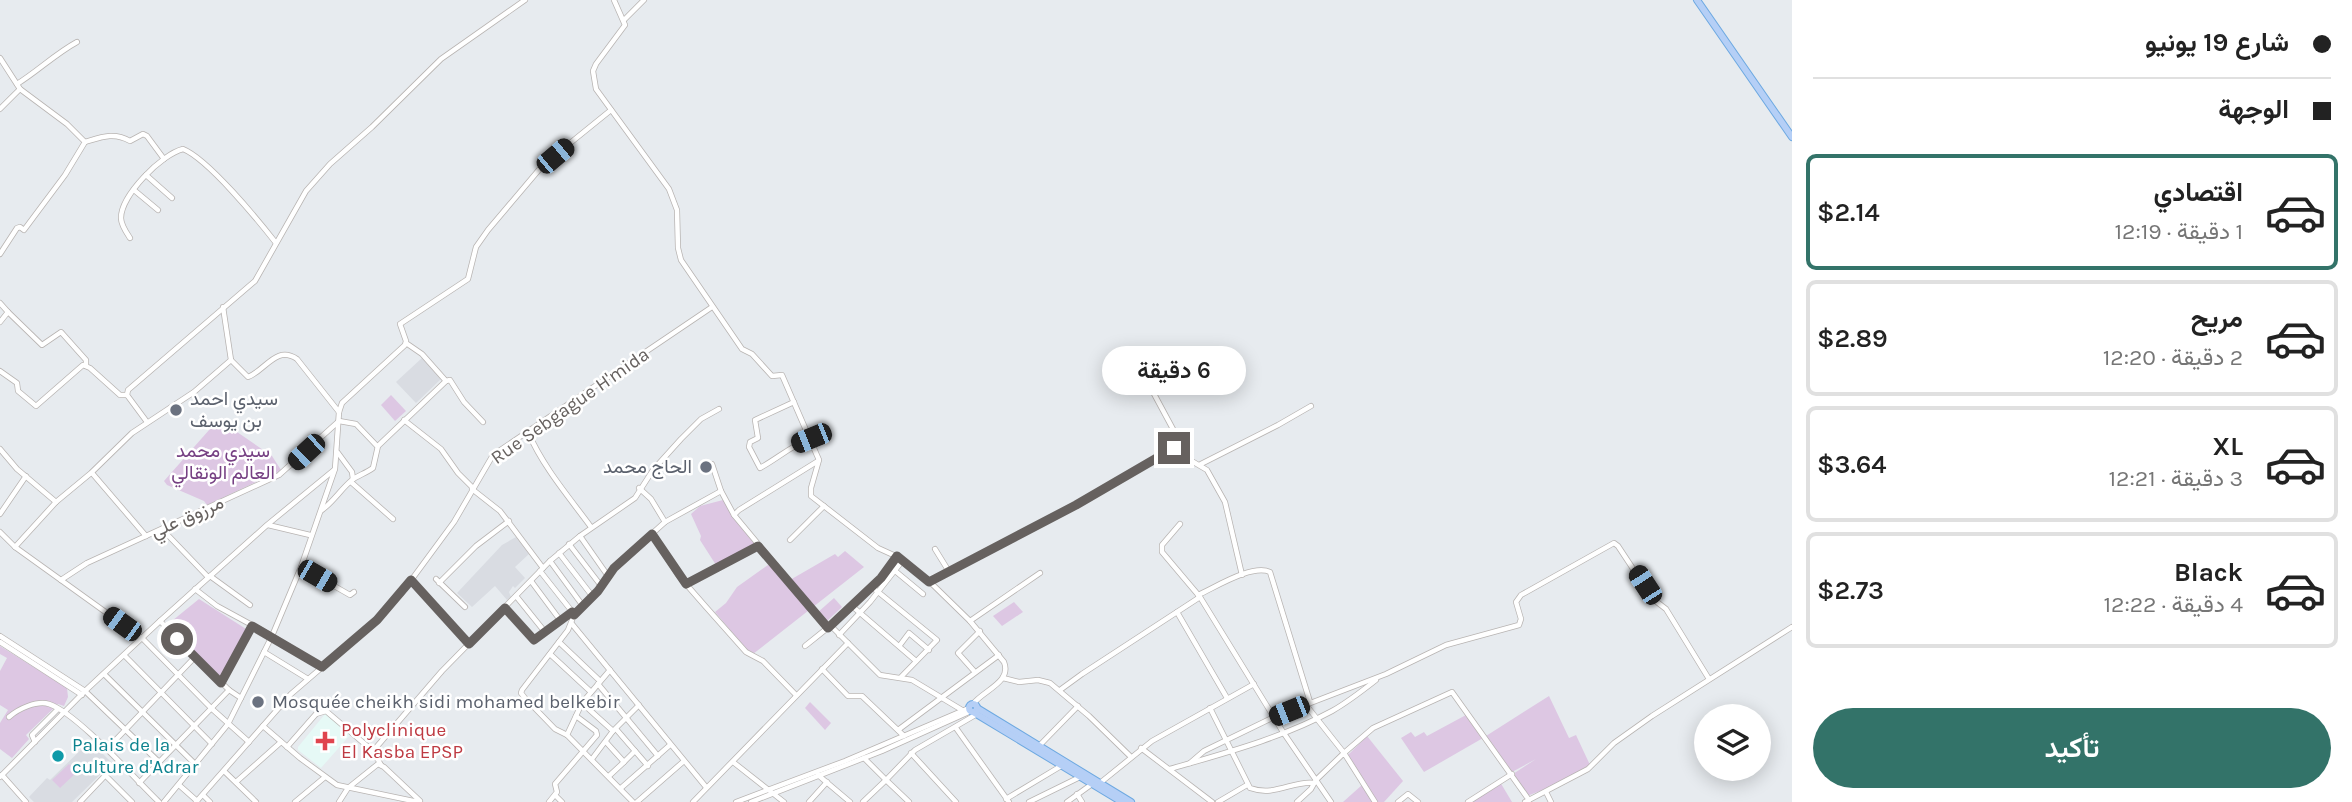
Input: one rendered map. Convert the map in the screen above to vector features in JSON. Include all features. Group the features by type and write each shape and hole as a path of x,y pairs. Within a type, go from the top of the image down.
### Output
{"main road":[{"path":"1697,0 1792,137"},
{"path":"972,710 1040,745 1122,802"},
{"path":"972,710 1081,777 1131,802"}],"street":[{"path":"127,395 129,389 255,281 306,191 330,164 441,59 525,0"},
{"path":"614,0 624,20 624,29 599,58 593,71 598,94 669,189 677,210 679,255 712,307 742,349 752,354 772,376 782,375 819,460 810,494 878,548 900,558 929,582 980,631 1006,668 1003,678 956,728 911,753 863,802"},
{"path":"624,20 644,0"},
{"path":"0,109 18,87 53,56 77,43"},
{"path":"0,58 18,87 67,124 85,142"},
{"path":"483,422 464,402 452,382 446,381 422,354 406,343 400,324 468,279 477,247 505,209 543,165 611,110"},
{"path":"0,254 17,228 20,226 24,230 65,175 85,142 108,135 122,136 130,141 143,134 164,159"},
{"path":"130,238 122,225 125,203 146,176 164,159 181,150 191,153 250,212 276,243"},
{"path":"146,176 172,198"},
{"path":"134,190 158,210"},
{"path":"0,303 42,345 61,332 86,360 86,366"},
{"path":"223,307 231,359 247,377 281,354 289,354 297,359 339,412"},
{"name":"Rue Sebgague H'mida","path":"197,802 291,694 377,620 411,580 454,522 490,457 712,307"},
{"path":"0,322 8,312"},
{"path":"9,717 21,709 44,703 66,712 162,802 228,724 272,636 335,469 342,403 406,343"},
{"path":"1223,358 1153,392 1190,460 1201,464 1207,470 1224,502 1242,575"},
{"path":"15,547 57,502 132,433 194,393 231,359"},
{"path":"0,371 17,383 18,391 37,406 81,366 86,366 119,394 127,395 147,422"},
{"path":"320,512 340,496 352,480 373,468 377,446 446,381"},
{"path":"794,402 755,421 758,438 750,442 749,447 760,468 791,446 811,438"},
{"path":"1201,464 1311,406"},
{"path":"373,751 442,671 550,561 592,527 634,499 639,488 687,432 701,419 719,410"},
{"path":"404,420 441,449 472,488 495,506 573,613 572,624 521,693 555,729 567,735 635,802 684,761"},
{"path":"339,421 356,424 377,446"},
{"name":"مرزوق علي","path":"61,580 87,563 283,473 339,421"},
{"path":"528,432 549,470 592,527"},
{"path":"929,582 1060,514 1181,444"},
{"path":"0,449 57,502"},
{"path":"338,452 352,472 352,480 393,519"},
{"path":"734,515 819,460"},
{"path":"712,464 721,491 734,515 829,627 880,675 912,681 972,710"},
{"path":"24,801 1,776 160,621 267,525 335,469"},
{"path":"91,473 146,536"},
{"path":"0,514 26,476"},
{"path":"639,488 651,499 665,522"},
{"path":"505,608 534,640 593,597 608,576 665,522 721,491"},
{"path":"790,540 824,506"},
{"path":"465,607 437,581 476,546 509,522"},
{"path":"1180,524 1161,549 1199,596 1283,733 1331,802"},
{"path":"267,525 311,535"},
{"path":"162,529 209,576 250,605"},
{"path":"0,532 15,547 142,639 249,742"},
{"path":"652,534 686,584 746,652 763,662 796,695"},
{"path":"580,536 608,576"},
{"path":"1190,764 1204,751 1274,717 1380,677 1446,645 1519,625 1521,619 1516,602 1521,595 1614,543 1618,545 1653,599 1666,609 1709,678"},
{"path":"569,544 602,587"},
{"path":"686,584 758,546"},
{"path":"935,549 948,570"},
{"path":"559,553 593,597"},
{"path":"839,635 879,591 900,558"},
{"path":"805,646 852,606 900,558"},
{"path":"550,561 583,606"},
{"path":"300,567 350,595 354,592"},
{"path":"1060,691 1199,596 1242,575 1265,569 1272,574 1315,720 1344,753 1375,802"},
{"path":"894,570 923,594"},
{"path":"970,621 1040,573"},
{"path":"411,580 469,644"},
{"path":"531,581 560,620"},
{"path":"872,587 937,641 901,677"},
{"path":"195,589 217,606 322,667"},
{"path":"516,596 545,632"},
{"path":"852,606 916,661"},
{"path":"1177,612 1227,698"},
{"path":"160,621 221,683 241,698"},
{"path":"572,624 706,787"},
{"path":"221,683 252,626"},
{"path":"1297,802 1344,753 1373,728 1451,691 1512,774 1527,801 1588,769 1614,743 1709,678 1792,627"},
{"path":"916,638 925,629"},
{"path":"974,671 958,653 980,631"},
{"path":"900,645 909,633 929,649"},
{"path":"0,636 12,647 85,694 159,762"},
{"path":"0,642 12,647"},
{"path":"559,642 599,683 658,756"},
{"path":"693,802 848,643"},
{"path":"264,652 309,679"},
{"path":"550,654 591,692"},
{"path":"898,730 999,655"},
{"path":"124,656 212,744"},
{"path":"106,750 195,657"},
{"path":"822,669 848,696 862,696 904,736"},
{"path":"567,735 582,703 610,670"},
{"path":"104,674 196,765"},
{"path":"1170,769 1233,751 1315,720 1353,698 1380,677"},
{"path":"1003,678 1024,682 1042,680 1050,683 1078,706 1130,757"},
{"path":"1067,802 1097,785 1141,748 1254,684"},
{"path":"139,783 229,690"},
{"path":"582,703 614,730 648,766"},
{"path":"592,759 614,730 639,705"},
{"path":"1040,745 1078,706"},
{"path":"1210,708 1233,751 1247,785 1253,790 1276,790 1315,782"},
{"path":"35,742 32,736 59,709"},
{"path":"736,802 864,758 904,736 972,710"},
{"path":"751,802 972,710"},
{"path":"287,747 316,714 326,711 373,751 381,765 419,802"},
{"path":"562,802 556,796 555,784 597,734 576,716"},
{"path":"263,726 337,785 419,802"},
{"path":"956,728 1008,800 1062,766"},
{"path":"606,742 624,762"},
{"path":"236,782 281,743"},
{"path":"621,788 670,745"},
{"path":"1141,748 1209,802"},
{"path":"609,776 635,751"},
{"path":"911,753 956,802"},
{"path":"864,758 909,802"},
{"path":"80,802 118,762"},
{"path":"733,762 784,802"},
{"path":"339,802 348,788 373,766 381,765"},
{"path":"224,771 256,802"},
{"path":"1468,802 1512,774"},
{"path":"818,775 850,802"},
{"path":"106,776 132,802"},
{"path":"295,802 325,777"},
{"path":"1029,802 1081,777"},
{"path":"809,802 827,782"},
{"path":"179,785 197,802"},
{"path":"1218,802 1247,785"},
{"path":"404,800 409,791"},
{"path":"1546,792 1551,802"},
{"path":"1077,794 1082,802"},
{"path":"1398,802 1409,794 1418,802"},
{"path":"87,795 93,802"},
{"path":"203,795 209,802"},
{"path":"550,802 556,796"}],"shaded area":[{"path":"422,358 442,378 416,403 396,382"},
{"path":"516,537 529,554 515,567 525,578 515,588 513,586 509,592 511,597 507,600 495,586 472,607 457,593 502,545"},
{"name":"Polyclinique El Kasba EPSP","path":"325,714 330,714 351,734 321,768 298,750 298,747"},
{"path":"90,741 112,763 72,802 34,802 29,797 47,778 50,780"}],"green space":[{"path":"391,395 406,411 395,421 381,405"},
{"name":"سيدي محمد العالم الونقالي","path":"217,421 221,421 272,456 281,470 274,474 272,471 259,478 260,480 207,505 164,481"},
{"path":"723,500 755,545 716,565 700,540 701,536 691,514 700,506"},
{"path":"845,551 864,567 753,654 715,612 726,603 737,587 768,565 775,567 790,580"},
{"path":"834,598 842,607 826,622 817,613"},
{"path":"199,599 246,629 221,677 167,625"},
{"path":"1014,602 1023,612 1002,626 993,616"},
{"path":"0,646 67,688 68,697 64,706 58,704 26,735 29,739 12,758 0,749 0,723 8,710 0,705 0,671 7,658 0,654"},
{"path":"1549,696 1569,738 1576,735 1590,765 1563,782 1527,796 1513,774 1536,759 1512,772 1486,736"},
{"path":"810,702 831,723 825,730 805,708"},
{"path":"1466,715 1483,738 1424,772 1401,738 1411,732 1415,737 1424,732 1427,736"},
{"path":"1367,736 1403,781 1384,802 1377,802 1347,756"},
{"path":"69,764 77,772 60,788 52,780"},
{"path":"1500,782 1512,802 1469,802"},
{"path":"1362,785 1373,802 1343,802"}],"place":[{"name":"سيدي احمد بن يوسف","path":"176,410"},
{"name":"الحاج محمد","path":"706,467"},
{"name":"Mosquée cheikh sidi mohamed belkebir","path":"258,702"},
{"name":"Polyclinique El Kasba EPSP","path":"325,741"},
{"name":"Palais de la culture d'Adrar","path":"58,756"}],"route":[{"path":"177,639 221,683 252,626 322,667 377,620 411,580 469,644 505,608 534,640 572,612 574,615 605,583 614,568 652,534 686,584 758,546 828,628 881,578 897,556 929,582 1091,497 1174,448"}]}
